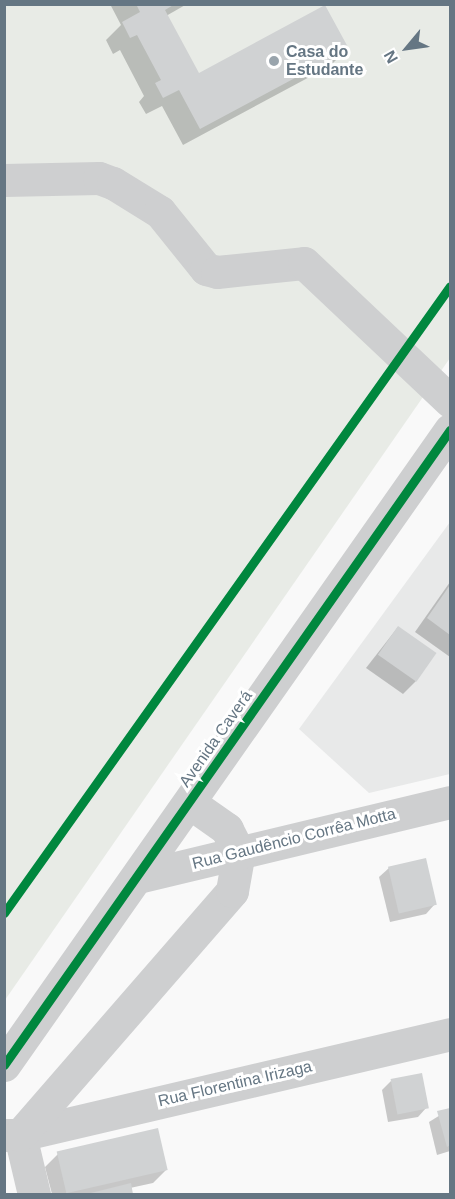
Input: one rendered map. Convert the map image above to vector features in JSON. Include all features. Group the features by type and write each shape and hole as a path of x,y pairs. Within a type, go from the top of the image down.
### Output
{"street":[{"path":"4,180 99,178 113,183 160,212 206,269 217,272 304,263 450,401"},
{"name":"Avenida Caverá","path":"4,1065 450,430"},
{"name":"Rua Gaudêncio Corrêa Motta","path":"138,877 450,801"},
{"path":"34,1194 12,1135 232,891 239,853 227,829 190,803"},
{"name":"Rua Florentina Irizaga","path":"12,1135 450,1034"}],"shaded area":[{"path":"5,5 450,5 450,358 5,1000"},
{"path":"450,522 450,774 369,793 299,729"}],"building":[{"name":"Casa do Estudante","path":"136,4 175,4 165,10 199,73 325,5 349,49 200,129 179,90 163,98 155,83 161,80 137,35 130,38 122,22 140,12"},
{"path":"450,585 450,635 427,618"},
{"path":"398,626 437,653 416,682 378,655"},
{"path":"426,858 437,905 399,914 388,867"},
{"path":"422,1073 429,1108 397,1114 391,1079"},
{"path":"450,1108 450,1145 447,1147 437,1111"},
{"path":"158,1128 168,1170 66,1193 57,1151"},
{"path":"131,1183 133,1194 87,1194"}],"cycle path":[{"path":"4,913 450,286"},
{"path":"4,1065 450,430"}],"place":[{"name":"Casa do Estudante","path":"274,61"}]}
